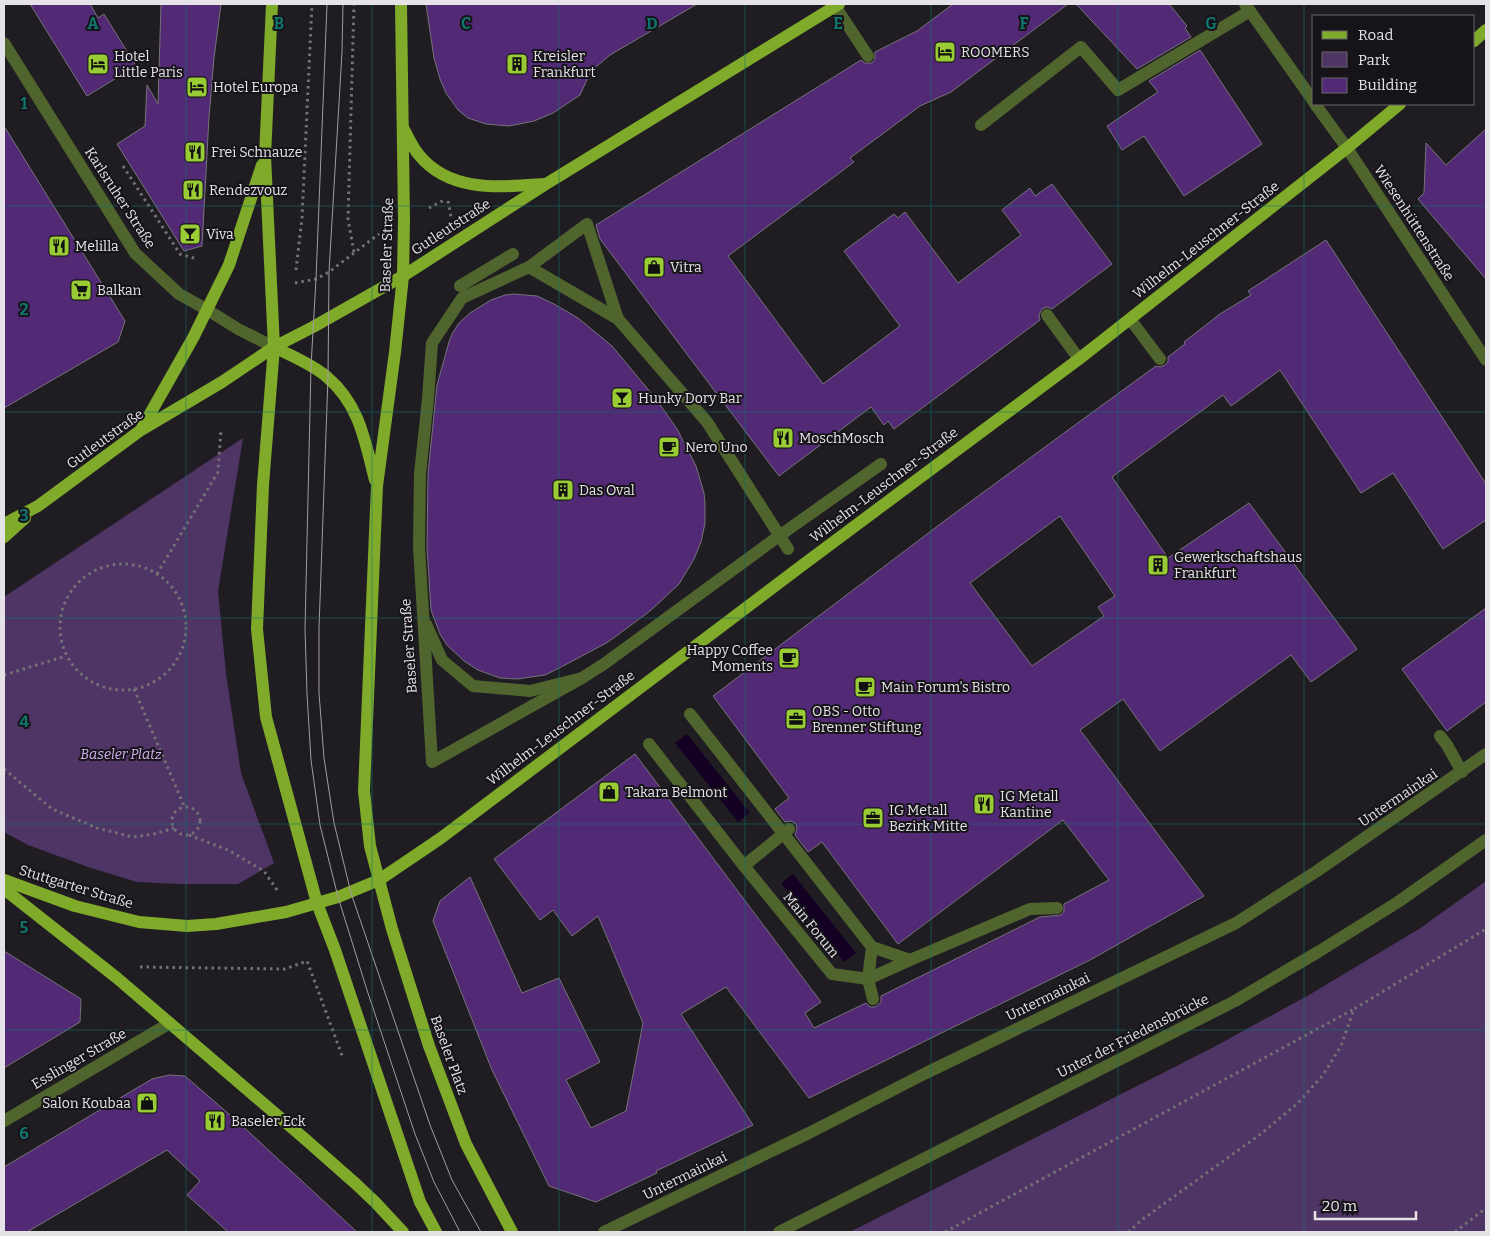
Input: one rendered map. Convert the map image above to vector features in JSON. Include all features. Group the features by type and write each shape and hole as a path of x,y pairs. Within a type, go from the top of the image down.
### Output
{"main road":[{"path":"272,4 265,156 269,277 274,347 263,485 257,629 266,717 317,903 420,1202 436,1232"},
{"name":"Baseler Straße","path":"377,486 403,276 402,4"},
{"name":"Gutleutstraße","path":"4,524 38,506 141,430 222,382 274,347 403,276 546,184 837,5"},
{"path":"1475,40 1486,30"},
{"name":"Wilhelm-Leuschner-Straße","path":"379,880 449,832 1079,359 1399,105"},
{"path":"403,127 418,154 436,171 456,180 477,186 546,184"},
{"path":"141,430 189,345 229,265 265,156"},
{"path":"274,347 328,377 348,400 358,418 377,486"},
{"name":"Baseler Platz","path":"377,486 364,791 370,846 392,929 429,1046 466,1144 512,1232"},
{"path":"4,537 38,506"},
{"name":"Stuttgarter Straße","path":"4,880 75,906 138,922 187,926 216,924 271,915 317,903"},
{"path":"317,903 345,895 379,880"},
{"name":"Stuttgarter Straße","path":"4,889 106,969 170,1023"},
{"path":"170,1023 376,1203 403,1232"}],"street":[{"path":"837,5 868,56"},
{"path":"981,125 1081,47 1118,90 1247,8"},
{"name":"Wiesenhüttenstraße","path":"1247,8 1312,99"},
{"name":"Karlsruher Straße","path":"4,43 135,253 179,294 238,329 274,347"},
{"name":"Wiesenhüttenstraße","path":"1316,105 1347,148 1486,360"},
{"path":"461,292 529,267 587,224 618,319"},
{"path":"461,292 513,254"},
{"path":"529,267 618,319 707,422 788,549"},
{"name":"Baseler Straße","path":"432,762 418,548 420,474 432,342 461,292"},
{"path":"1047,315 1079,359"},
{"path":"1130,319 1160,359"},
{"name":"Wilhelm-Leuschner-Straße","path":"432,762 604,664 881,464"},
{"name":"Wilhelm-Leuschner-Straße","path":"422,615 442,660 473,686 530,690 582,678"},
{"path":"690,714 786,831 872,947 910,960"},
{"path":"1440,736 1462,772"},
{"name":"Main Forum","path":"649,744 744,866 832,974 868,979"},
{"name":"Untermainkai","path":"604,1232 1236,922 1318,871 1486,754"},
{"path":"744,866 786,831"},
{"name":"Unter der Friedensbrücke","path":"779,1232 1235,1001 1398,902 1486,840"},
{"path":"868,979 1030,909 1057,908"},
{"path":"872,947 868,979 873,999"},
{"name":"Esslinger Straße","path":"4,1121 170,1023"}],"path":[{"path":"312,4 302,218 295,283 316,279 329,272 384,230"},
{"path":"354,4 348,219 354,252"},
{"path":"123,166 180,254 197,259"},
{"path":"448,198 451,218"},
{"path":"157,574 218,472 221,429"},
{"path":"118,564 131,564 157,574 172,588 180,600 185,614 186,635 180,654 169,671 153,683 134,689 116,690 100,686 80,674 66,656 59,630 60,616 71,590 91,572 118,564"},
{"path":"4,676 66,656"},
{"path":"134,689 185,808"},
{"path":"4,769 52,809 97,828 134,837 174,828"},
{"path":"189,835 199,827 200,819 193,809 178,809 172,821 174,828 180,834 189,835 228,850 264,871 277,890"},
{"path":"945,1232 1354,1009 1486,929"},
{"path":"134,966 285,969 307,961"},
{"path":"1128,1232 1143,1219 1262,1133 1298,1103 1323,1075 1341,1046 1354,1009"},
{"path":"1455,1232 1486,1208"}],"green space":[{"name":"Baseler Platz","path":"243,438 218,591 226,674 241,773 274,863 238,884 137,882 91,868 28,845 4,832 4,597"},
{"path":"1486,881 1486,1232 850,1232 1212,1048 1309,995 1419,929"}],"shaded area":[{"path":"687,734 750,813 738,822 675,743"},
{"path":"793,874 856,953 844,962 781,883"}],"building":[{"path":"30,4 90,4 98,18 104,14 136,66 87,96"},
{"path":"161,4 221,4 209,117 202,246 184,251 117,144 145,126 147,85 158,104"},
{"name":"Kreisler Frankfurt","path":"426,4 697,4 610,55 591,71 580,95 553,113 534,121 509,126 486,124 468,118 458,110 446,93 434,58"},
{"path":"953,4 1068,4 951,92 920,106 850,158 854,162 728,256 823,384 900,326 844,251 894,214 898,218 905,212 958,283 1021,235 1002,210 1030,188 1035,196 1052,184 1112,264 1052,309 1047,307 1042,309 1039,315 1040,320 894,429 888,421 884,425 871,407 779,476 600,239 596,225 861,60 865,63 872,63 875,59 875,52 917,31"},
{"path":"1076,4 1169,4 1187,26 1185,28 1191,37 1137,69"},
{"path":"1200,50 1262,144 1184,196 1144,136 1122,150 1107,126 1158,92 1149,81"},
{"path":"4,126 125,321 118,342 4,408"},
{"path":"1486,129 1486,279 1418,199 1424,193 1426,143 1446,165"},
{"path":"1326,240 1486,484 1486,520 1443,549 1393,473 1361,493 1280,370 1231,406 1223,395 1112,477 1168,558 1249,503 1357,649 1311,682 1291,655 1160,751 1123,699 1080,730 1204,896 1090,960 809,1098 726,987 681,1014 753,1125 596,1202 549,1186 492,1070 433,921 440,901 470,877 522,993 559,978 600,1062 566,1080 591,1128 626,1111 643,1023 598,916 572,936 553,910 540,920 494,859 635,754 821,1002 805,1013 814,1028 866,1003 870,1007 875,1007 881,1002 881,996 1040,917 1061,915 1064,911 1064,904 1109,880 1063,820 898,944 822,842 808,852 795,835 796,824 791,821 785,822 775,809 789,798 713,696 1075,425 1156,366 1165,365 1168,362 1168,357 1185,344 1184,342 1220,314 1251,295 1248,291","holes":["1060,516 1115,596 1098,607 1104,616 1032,666 970,583"]},
{"name":"Das Oval","path":"514,294 537,296 554,304 578,318 612,346 656,399 677,429 696,466 704,493 705,504 705,523 701,542 694,559 679,584 650,611 608,642 565,665 545,675 517,679 500,678 478,670 464,661 447,645 440,634 431,610 427,547 428,474 437,385 449,342 459,323 470,313 491,300"},
{"path":"1486,608 1486,702 1447,731 1402,669"},
{"path":"4,951 81,999 80,1022 4,1068"},
{"path":"169,1075 185,1076 237,1121 357,1232 228,1232 187,1195 200,1181 167,1150 27,1232 4,1232 4,1167 152,1079"}],"tram line":[{"path":"327,4 311,366 305,629 311,760 320,825 338,897 366,987 415,1134 434,1182 460,1232"},
{"path":"343,4 342,52 329,272 328,377 319,628 319,693 324,758 334,823 351,893 430,1125 452,1180 481,1232"}],"place":[{"name":"ROOMERS","path":"945,52"},
{"name":"Hotel Little Paris","path":"98,64"},
{"name":"Kreisler Frankfurt","path":"517,64"},
{"name":"Hotel Europa","path":"197,87"},
{"name":"Frei Schnauze","path":"195,152"},
{"name":"Rendezvouz","path":"193,190"},
{"name":"Viva","path":"190,234"},
{"name":"Melilla","path":"59,246"},
{"name":"Vitra","path":"654,267"},
{"name":"Balkan","path":"81,290"},
{"name":"Hunky Dory Bar","path":"622,398"},
{"name":"MoschMosch","path":"783,438"},
{"name":"Nero Uno","path":"669,447"},
{"name":"Das Oval","path":"563,490"},
{"name":"Gewerkschaftshaus Frankfurt","path":"1158,565"},
{"name":"Happy Coffee Moments","path":"789,658"},
{"name":"Main Forum's Bistro","path":"865,687"},
{"name":"OBS - Otto Brenner Stiftung","path":"796,719"},
{"name":"Takara Belmont","path":"609,792"},
{"name":"IG Metall Kantine","path":"984,804"},
{"name":"IG Metall Bezirk Mitte","path":"873,818"},
{"name":"Salon Koubaa","path":"147,1103"},
{"name":"Baseler Eck","path":"215,1121"}]}
